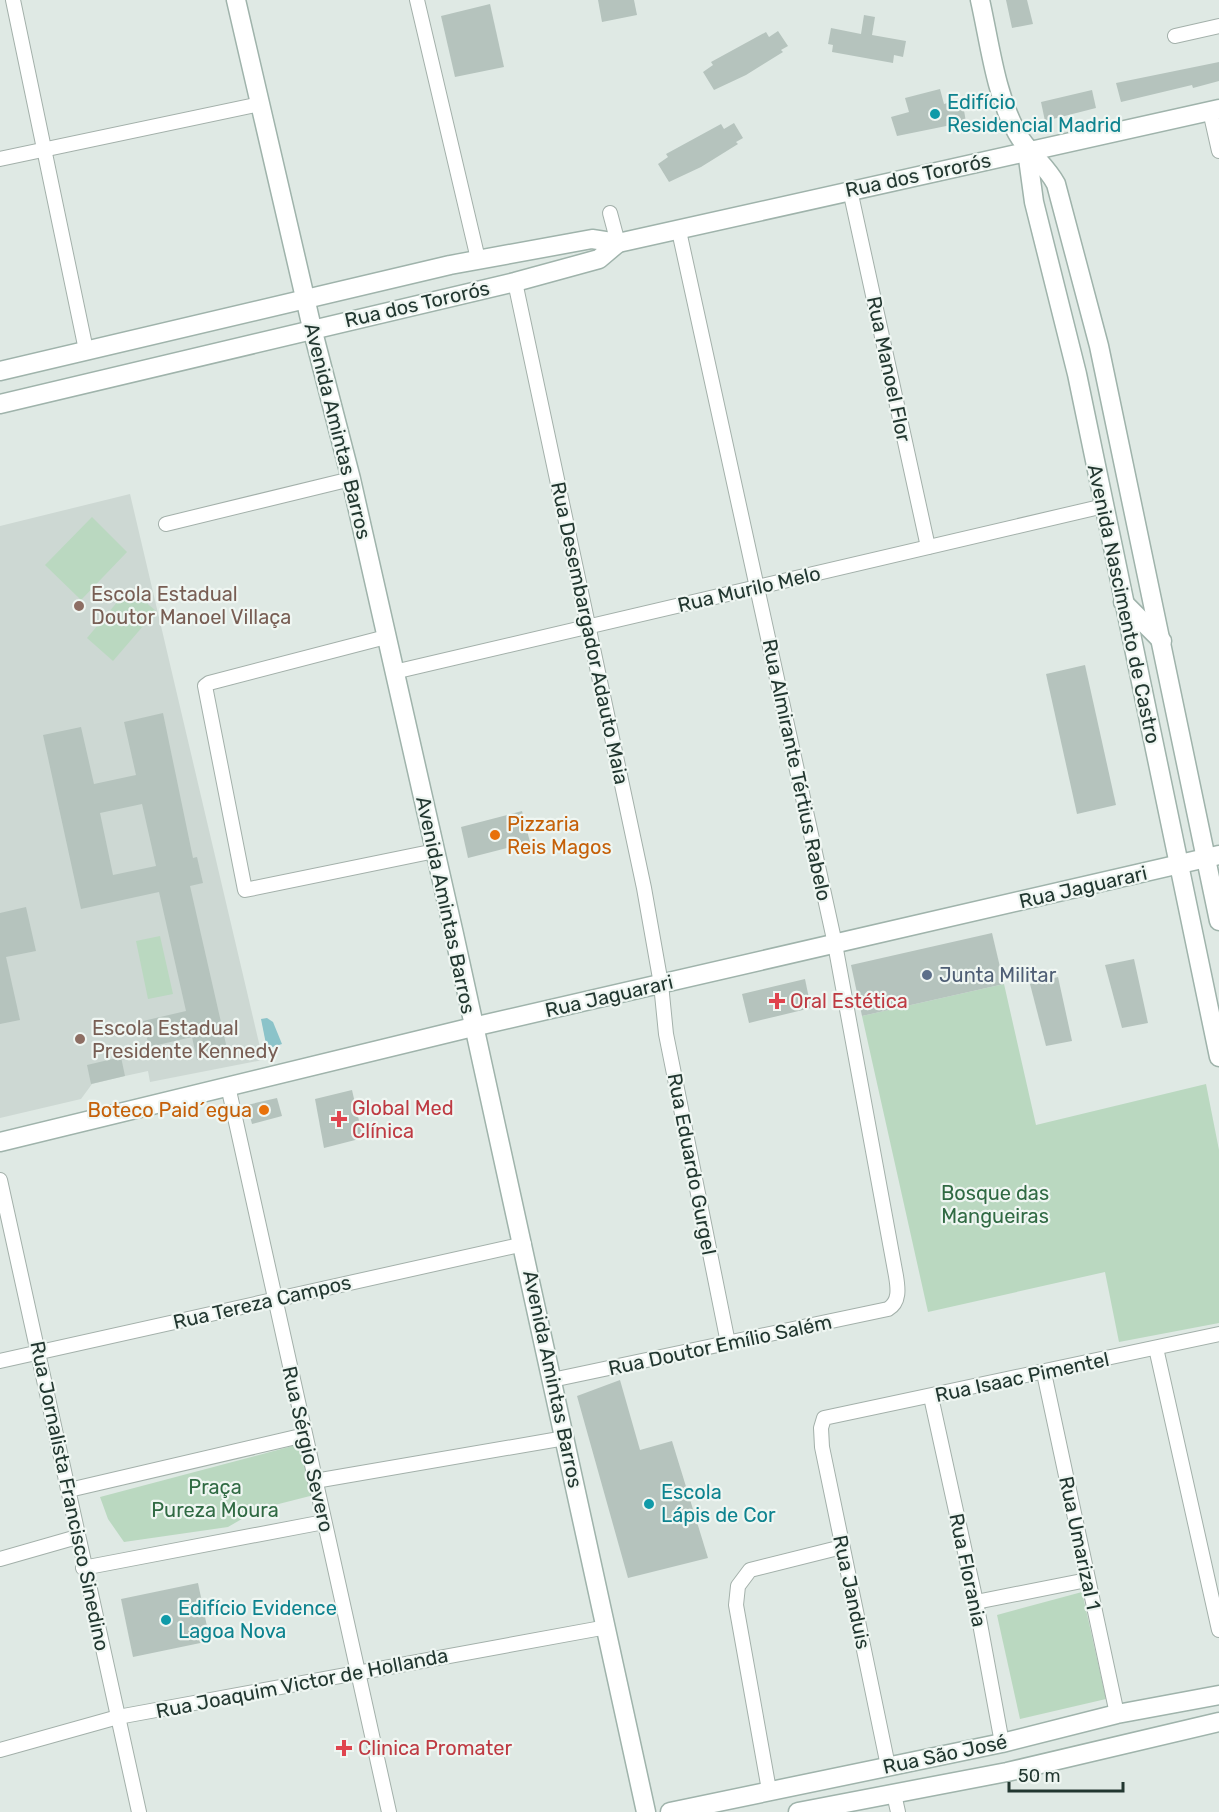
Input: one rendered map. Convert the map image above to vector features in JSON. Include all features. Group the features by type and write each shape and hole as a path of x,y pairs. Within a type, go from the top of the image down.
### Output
{"main road":[{"name":"Avenida Amintas Barros","path":"236,0 312,328 351,479 473,1028 524,1244 646,1812"},
{"name":"Avenida Nascimento de Castro","path":"980,0 1000,91 1016,130 1027,151 1047,170 1056,184 1099,346 1162,641 1212,857 1219,921"},
{"name":"Rua dos Tororós","path":"0,371 450,265 592,239 618,243 680,231 850,190 1215,110"},
{"name":"Avenida Nascimento de Castro","path":"1027,151 1034,202 1077,374 1219,1057"},
{"name":"Rua dos Tororós","path":"0,404 312,328 515,282 599,259 618,243"},
{"path":"450,265 457,294"},
{"path":"1077,374 1099,346"},
{"path":"1123,602 1162,641"},
{"name":"Rua Jaguarari","path":"0,1142 473,1028 1212,857"},
{"name":"Rua São José","path":"670,1812 1002,1743 1117,1714 1219,1695"},
{"name":"Rua São José","path":"802,1811 1007,1772 1219,1722"},
{"path":"800,1784 802,1811"}],"street":[{"path":"13,0 86,350"},
{"path":"417,0 478,259"},
{"path":"1174,36 1219,26"},
{"path":"0,159 260,104"},
{"path":"1215,110 1219,152"},
{"name":"Rua Manoel Flor","path":"850,190 928,547"},
{"path":"610,213 618,243"},
{"name":"Rua Almirante Tértius Rabelo","path":"680,231 835,944 896,1276 897,1296 894,1304 888,1309"},
{"name":"Rua Desembargador Adauto Maia","path":"515,282 644,888 661,984"},
{"path":"166,524 351,479"},
{"name":"Rua Murilo Melo","path":"394,672 1104,506"},
{"path":"386,637 209,683 205,686 245,890 435,851"},
{"name":"Rua Eduardo Gurgel","path":"661,984 666,1034 728,1343"},
{"name":"Rua Sérgio Severo","path":"228,1086 389,1812"},
{"name":"Rua Jornalista Francisco Sinedino","path":"0,1180 69,1490 83,1568 140,1812"},
{"name":"Rua Tereza Campos","path":"0,1361 524,1244"},
{"name":"Rua Doutor Emílio Salém","path":"552,1380 888,1309"},
{"name":"Rua Isaac Pimentel","path":"824,1418 1219,1334"},
{"path":"1156,1348 1219,1630"},
{"name":"Rua Umarizal 1","path":"1044,1372 1117,1714"},
{"name":"Rua Florania","path":"931,1397 976,1602 1002,1743"},
{"name":"Rua Janduis","path":"824,1418 821,1428 822,1447 888,1766"},
{"path":"69,1490 305,1435"},
{"path":"315,1481 565,1438"},
{"path":"83,1568 324,1522"},
{"path":"0,1559 77,1537"},
{"path":"769,1790 736,1605 738,1586 750,1570 842,1547"},
{"path":"976,1602 1087,1580"},
{"name":"Rua Joaquim Victor de Hollanda","path":"0,1750 118,1717 607,1627"},
{"path":"894,1794 898,1812"}],"shaded area":[{"path":"130,494 263,1060 150,1082 148,1071 125,1076 92,1084 81,1099 0,1118 0,526"}],"green space":[{"path":"92,517 127,552 81,600 45,565"},
{"path":"129,588 156,611 113,661 87,638"},
{"path":"160,936 173,994 148,999 136,941"},
{"name":"Bosque das Mangueiras","path":"1004,984 1036,1125 1206,1084 1219,1150 1219,1323 1119,1342 1105,1272 928,1312 862,1016"},
{"name":"Praça Pureza Moura","path":"300,1444 314,1495 259,1509 228,1527 124,1542 108,1519 100,1497"},
{"path":"1082,1592 1106,1699 1020,1719 997,1615"}],"water":[{"path":"267,1018 273,1022 282,1044 267,1049 261,1019"}],"building":[{"path":"598,0 634,0 637,15 602,22"},
{"path":"1006,0 1027,0 1033,24 1012,28"},
{"path":"490,4 504,67 455,77 441,16"},
{"path":"864,15 875,17 872,35 906,41 903,57 894,55 893,63 832,52 833,45 828,44 831,28 861,34"},
{"path":"778,31 788,46 781,50 783,52 746,75 714,90 703,72 713,65 711,62 766,32 769,37"},
{"path":"1219,62 1219,81 1121,102 1116,83"},
{"name":"Edifício Residencial Madrid","path":"940,89 944,104 962,99 966,122 897,136 891,117 909,112 905,98"},
{"path":"1092,90 1096,108 1045,121 1041,102"},
{"path":"734,123 743,138 736,142 738,144 701,167 669,182 658,164 668,157 666,154 721,124 724,129"},
{"path":"1085,665 1116,805 1077,814 1046,674"},
{"path":"163,713 193,858 197,857 203,883 190,886 228,1053 197,1060 192,1037 149,1047 143,1021 186,1011 159,892 81,909 43,735 81,727 94,784 136,775 124,722","holes":["142,804 156,866 113,875 100,813"]},
{"name":"Pizzaria Reis Magos","path":"522,811 530,842 468,858 461,827"},
{"path":"26,907 36,951 6,957 20,1020 0,1024 0,913"},
{"name":"Junta Militar","path":"992,933 1004,984 862,1016 851,965"},
{"path":"1134,959 1148,1023 1122,1028 1105,965"},
{"path":"1058,977 1072,1041 1046,1046 1030,984"},
{"name":"Oral Estética","path":"805,979 811,1008 749,1023 742,994"},
{"path":"121,1057 125,1076 91,1084 87,1065"},
{"name":"Global Med Clínica","path":"352,1090 363,1138 324,1148 315,1099"},
{"name":"Boteco Paid´egua","path":"277,1098 282,1116 252,1124 247,1105"},
{"name":"Escola Lápis de Cor","path":"620,1380 640,1450 672,1441 708,1558 628,1578 577,1396"},
{"name":"Edifício Evidence Lagoa Nova","path":"198,1583 210,1641 133,1657 121,1599"}],"place":[{"name":"Edifício Residencial Madrid","path":"935,114"},
{"name":"Escola Estadual Doutor Manoel Villaça","path":"79,606"},
{"name":"Pizzaria Reis Magos","path":"495,835"},
{"name":"Junta Militar","path":"927,975"},
{"name":"Oral Estética","path":"777,1001"},
{"name":"Escola Estadual Presidente Kennedy","path":"80,1039"},
{"name":"Boteco Paid´egua","path":"264,1110"},
{"name":"Global Med Clínica","path":"339,1119"},
{"name":"Escola Lápis de Cor","path":"649,1504"},
{"name":"Edifício Evidence Lagoa Nova","path":"166,1620"},
{"name":"Clinica Promater","path":"344,1748"}]}
